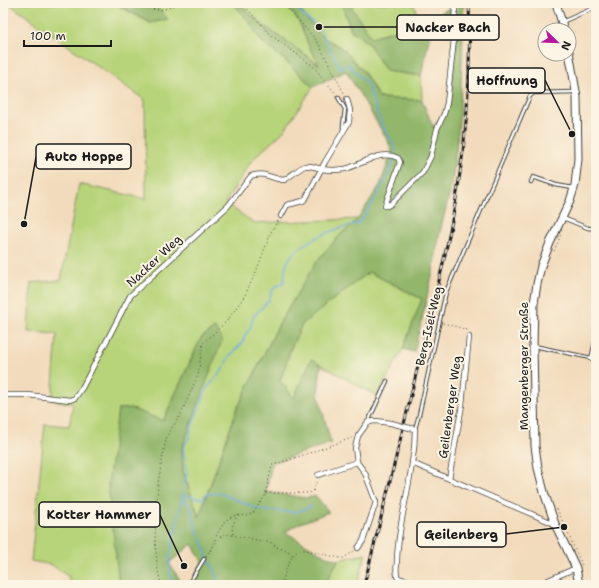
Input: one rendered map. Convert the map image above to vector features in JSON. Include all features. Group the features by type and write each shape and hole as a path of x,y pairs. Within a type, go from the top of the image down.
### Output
{"main road":[{"path":"556,3 562,22"},
{"name":"Mangenberger Straße","path":"573,62 578,113 578,159 574,188 563,218 541,266 534,303 533,346 535,446 538,468 544,492 555,524 575,555 579,569 579,585"}],"street":[{"name":"Nacker Weg","path":"3,395 28,395 67,400 75,398 82,388 130,296 228,206 251,176 262,174 283,180 304,166 335,170 351,168 382,155 392,155 397,157 399,164 386,201 385,206 387,206 423,172 431,156 437,129 447,103 456,3"},
{"path":"281,216 287,205 305,199 344,131 349,122 350,115 347,99"},
{"name":"Geilenberger Weg","path":"450,479 462,406 468,336"},
{"path":"358,548 363,541 376,502 365,473 357,462 355,448 358,436 368,422 376,421 415,429"},
{"name":"Berg-Isel-Weg","path":"415,429 412,464 401,517 397,553 397,573 398,578 419,585"},
{"path":"318,475 357,462"},
{"name":"Geilenberger Weg","path":"412,464 555,524"},
{"path":"537,585 579,569"}],"lane":[{"path":"562,22 596,7"},
{"name":"Berg-Isel-Weg","path":"415,429 446,292 530,96 534,93 577,92"},
{"path":"338,97 345,109 343,126 344,131"},
{"path":"531,182 533,177 556,185 574,188"},
{"path":"563,218 588,228 596,229"},
{"path":"591,359 596,338"},
{"path":"533,346 596,359"},
{"path":"368,422 387,381"},
{"path":"188,585 204,559"}],"path":[{"path":"143,3 150,9 156,10 178,3"},
{"path":"242,3 271,35 313,66 338,97"},
{"path":"283,3 317,41 347,99"},
{"path":"161,585 157,565 155,536 158,483 166,439 180,416 198,374 203,344 227,321 244,297 256,272 271,232 281,216"},
{"path":"553,255 562,234"},
{"path":"447,324 468,330 468,336"},
{"path":"210,551 214,539 222,525 229,518 252,515 266,493 272,464 289,460 358,436"},
{"path":"266,493 310,493 314,490 318,475"},
{"path":"556,505 575,555 581,559 579,569"},
{"path":"233,535 232,527 237,516"},
{"path":"204,559 224,534 272,543 276,548 289,551 293,556"},
{"path":"282,585 288,564 293,556 302,550 342,558 358,548"}],"green space":[{"path":"8,3 118,3 119,6 150,23 168,19 150,3 233,3 250,23 261,41 289,64 313,87 284,131 252,160 225,203 254,223 358,219 339,236 316,262 279,324 237,409 199,517 183,471 182,448 191,423 215,328 201,338 163,421 130,408 120,585 69,585 69,577 52,565 31,561 45,424 69,426 73,404 52,400 57,334 28,332 31,283 61,280 79,184 146,199 145,100"},
{"path":"118,3 150,3 156,6 168,19 151,23 119,6"},
{"path":"233,3 238,3 260,23 319,65 299,22 291,11 279,3 297,3 301,11 322,37 341,47 364,72 379,98 422,100 433,127 449,106 458,3 464,3 460,113 451,188 414,352 403,349 422,299 369,272 302,324 291,348 280,381 294,398 311,359 321,365 318,394 331,443 272,463 266,492 306,498 316,496 329,512 298,524 285,532 326,556 338,560 325,585 189,585 202,562 192,544 169,563 183,585 119,585 108,485 118,409 130,408 163,421 201,338 215,328 222,340 182,448 183,471 199,517 237,409 279,324 316,262 339,236 358,219 380,185 392,152 388,141 346,71 313,87 289,64 261,41 250,23"},
{"path":"238,3 279,3 292,11 310,49 320,65 260,23"},
{"path":"297,3 341,3 351,30 369,44 386,71 421,76 422,100 379,98 364,72 341,47 322,37 301,11"},
{"path":"341,3 349,3 371,37 421,23 452,7 450,35 430,34 421,76 386,71 369,44 351,30"},
{"path":"349,3 413,3 421,23 371,37"},
{"path":"369,272 422,299 403,349 377,396 312,360 294,398 280,381 291,348 302,324"},
{"path":"366,554 357,585 325,585 338,560"}],"waterway":[{"path":"293,3 304,16 319,27 340,68 349,65 367,83 381,124 388,134 395,148 395,152"},
{"path":"174,585 170,572 170,557 187,473 183,448 189,438 192,426 207,388 222,371 229,357 243,342 245,335 250,329 253,317 269,300 272,290 284,282 286,265 292,255 299,248 318,237 340,228 359,223 379,192 394,158"},
{"path":"183,495 203,499 206,494 220,493 258,509 270,511 297,512 312,506"},
{"path":"182,498 191,507 196,529 202,540 208,560 215,570 219,585"}],"railway":[{"path":"364,585 434,302 454,210 466,118 470,49 469,3"}],"place":[{"name":"Nacker Bach","path":"319,27"},
{"name":"Hoffnung","path":"572,134"},
{"name":"Auto Hoppe","path":"24,224"},
{"name":"Geilenberg","path":"564,527"},
{"name":"Kotter Hammer","path":"184,566"}]}
